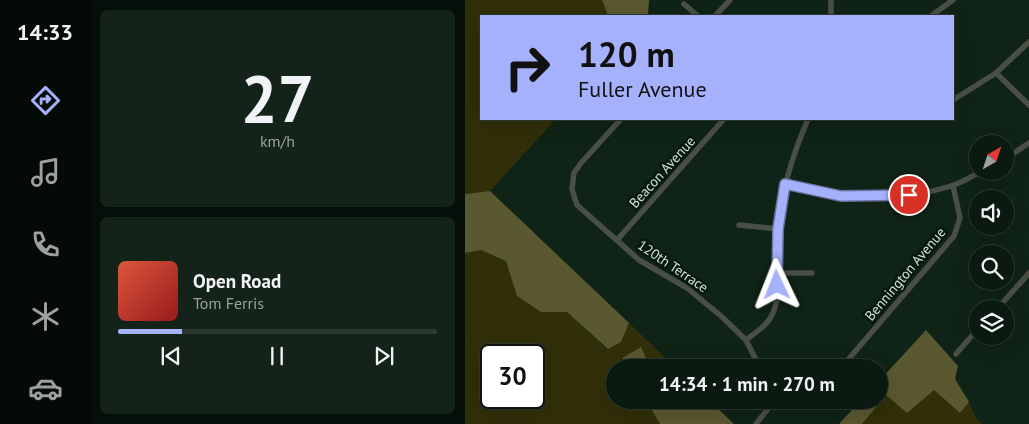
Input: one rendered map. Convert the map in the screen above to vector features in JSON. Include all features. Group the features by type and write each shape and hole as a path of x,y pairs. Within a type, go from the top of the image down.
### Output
{"street":[{"path":"716,15 730,0"},
{"path":"831,0 831,15"},
{"path":"932,15 953,0"},
{"path":"684,4 697,15"},
{"path":"954,99 977,87 996,73 1029,42"},
{"path":"996,73 1029,105"},
{"name":"120th Terrace","path":"620,120 584,159 574,173 572,182 573,196 577,205 639,260 697,295 746,340 756,359"},
{"name":"Beacon Avenue","path":"617,240 723,120"},
{"path":"746,340 764,326 773,314 777,298 778,229 785,184 797,145 808,120"},
{"path":"1014,153 1029,143"},
{"path":"785,184 820,193 867,197 909,195 953,186 969,178"},
{"name":"Bennington Avenue","path":"849,359 954,236 959,218 953,186"},
{"path":"739,226 778,229"},
{"path":"777,273 811,273"},
{"path":"1005,300 1029,273"},
{"path":"956,354 969,339"},
{"path":"756,424 768,409"}],"shaded area":[{"path":"465,0 602,0 608,15 480,15 480,120 555,120 490,191 465,194"},
{"path":"602,0 649,0 648,15 608,15"},
{"path":"490,191 629,323 621,342 608,349 567,312 541,312 517,296 506,261 481,250 465,253 465,194"},
{"path":"481,250 506,261 517,296 541,312 567,312 607,349 621,342 629,323 667,359 646,359 641,348 623,359 606,359 606,409 651,409 660,424 465,424 465,253"},
{"path":"926,330 958,366 955,379 969,402 960,413 934,390 907,413 888,397 888,371"},
{"path":"641,347 646,359 623,359"},
{"path":"934,390 960,413 969,402 976,418 982,424 862,424 874,409 888,409 888,395"},
{"path":"651,409 718,409 734,424 660,424"},
{"path":"853,409 874,409 862,424 839,424"}],"route":[{"path":"777,285 776,254 780,207 785,184 795,188 841,196 909,195"}]}
